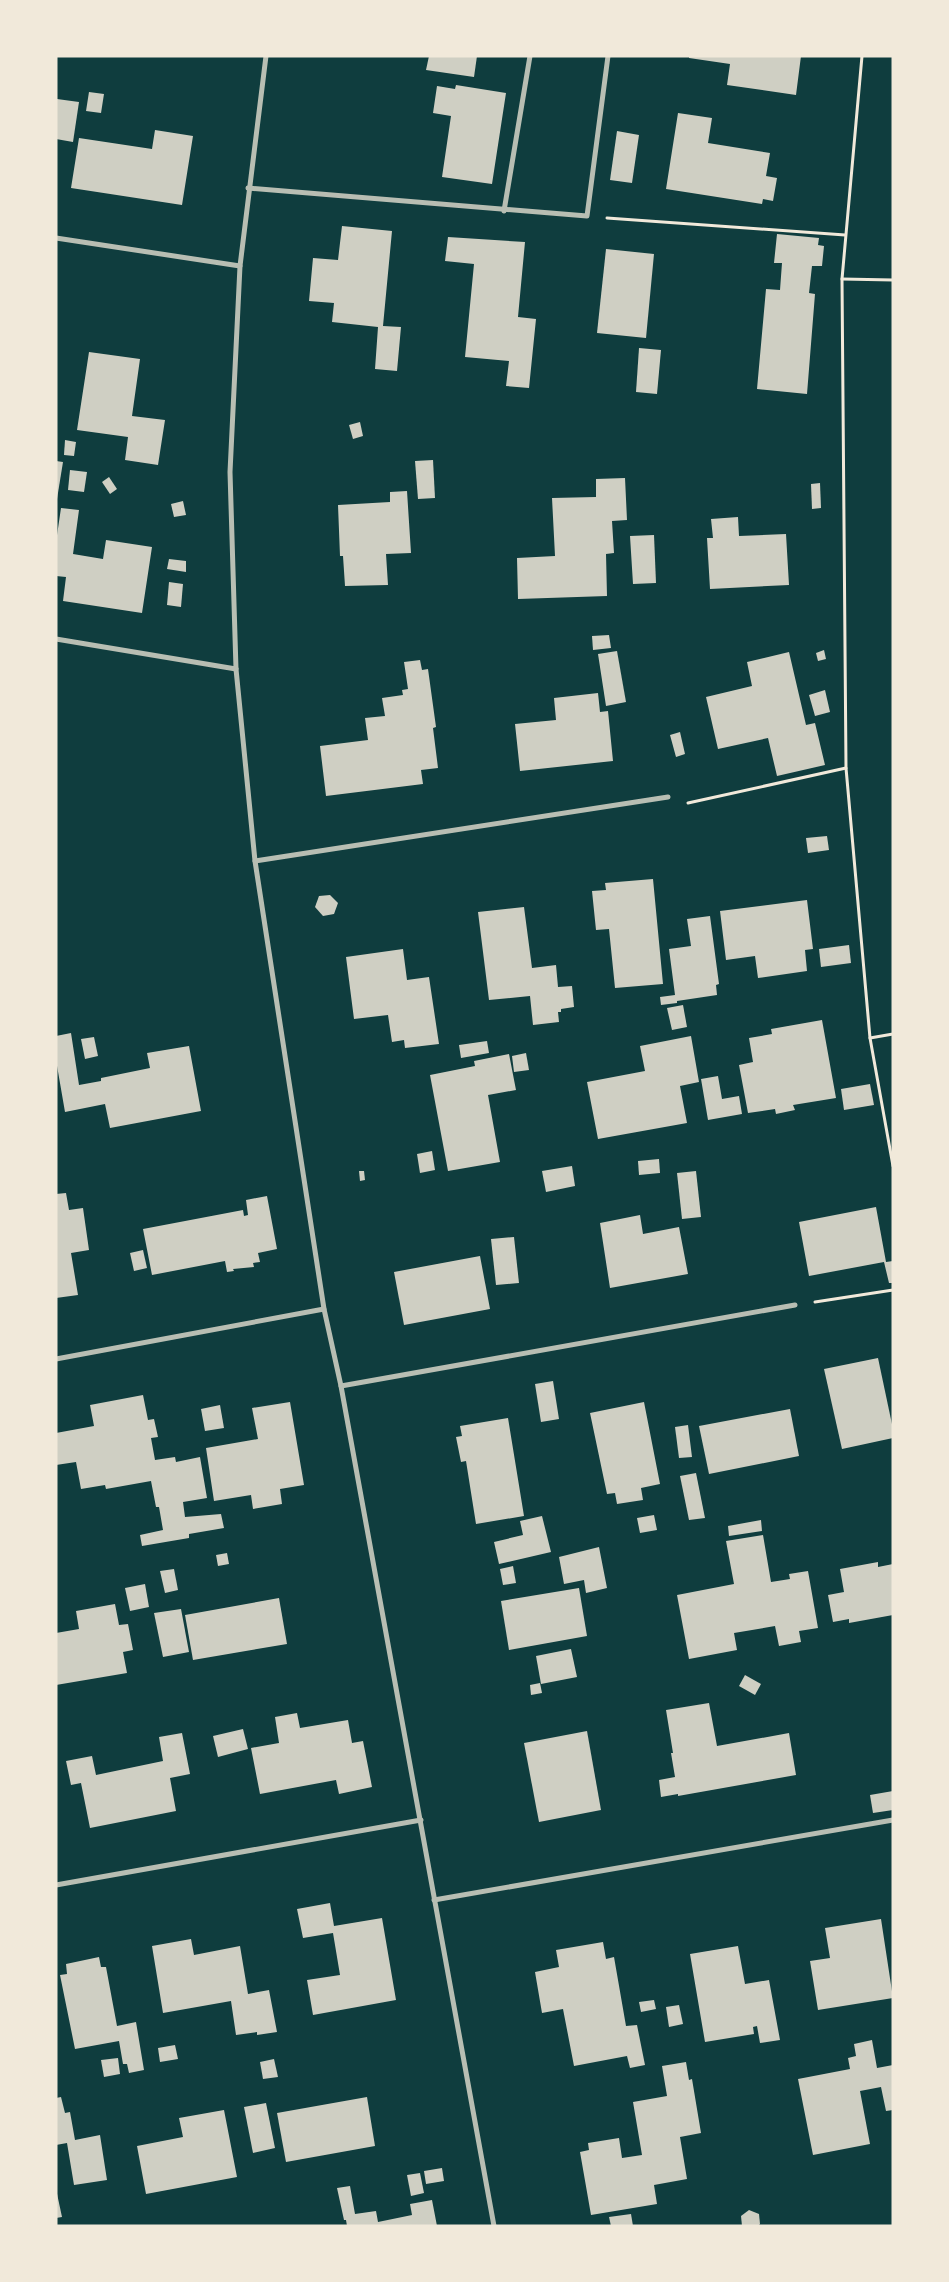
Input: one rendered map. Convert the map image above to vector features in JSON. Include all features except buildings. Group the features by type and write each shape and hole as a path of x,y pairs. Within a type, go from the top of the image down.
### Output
{"street":[{"path":"266,56 248,188 240,266 230,472 236,669 255,861 324,1309 341,1386 494,2226"},
{"path":"504,211 530,56"},
{"path":"248,188 504,211 587,216 608,56"},
{"path":"56,238 240,266"},
{"path":"56,639 236,669"},
{"path":"255,861 668,797"},
{"path":"341,1386 795,1305"},
{"path":"56,1359 324,1309"},
{"path":"56,1885 421,1820"},
{"path":"434,1900 893,1820"}],"path":[{"path":"862,56 842,279 846,768 870,1038 893,1166"},
{"path":"587,216 845,234"},
{"path":"842,279 893,280"},
{"path":"668,797 673,806 846,768"},
{"path":"870,1038 893,1034"},
{"path":"795,1305 893,1290"}]}
